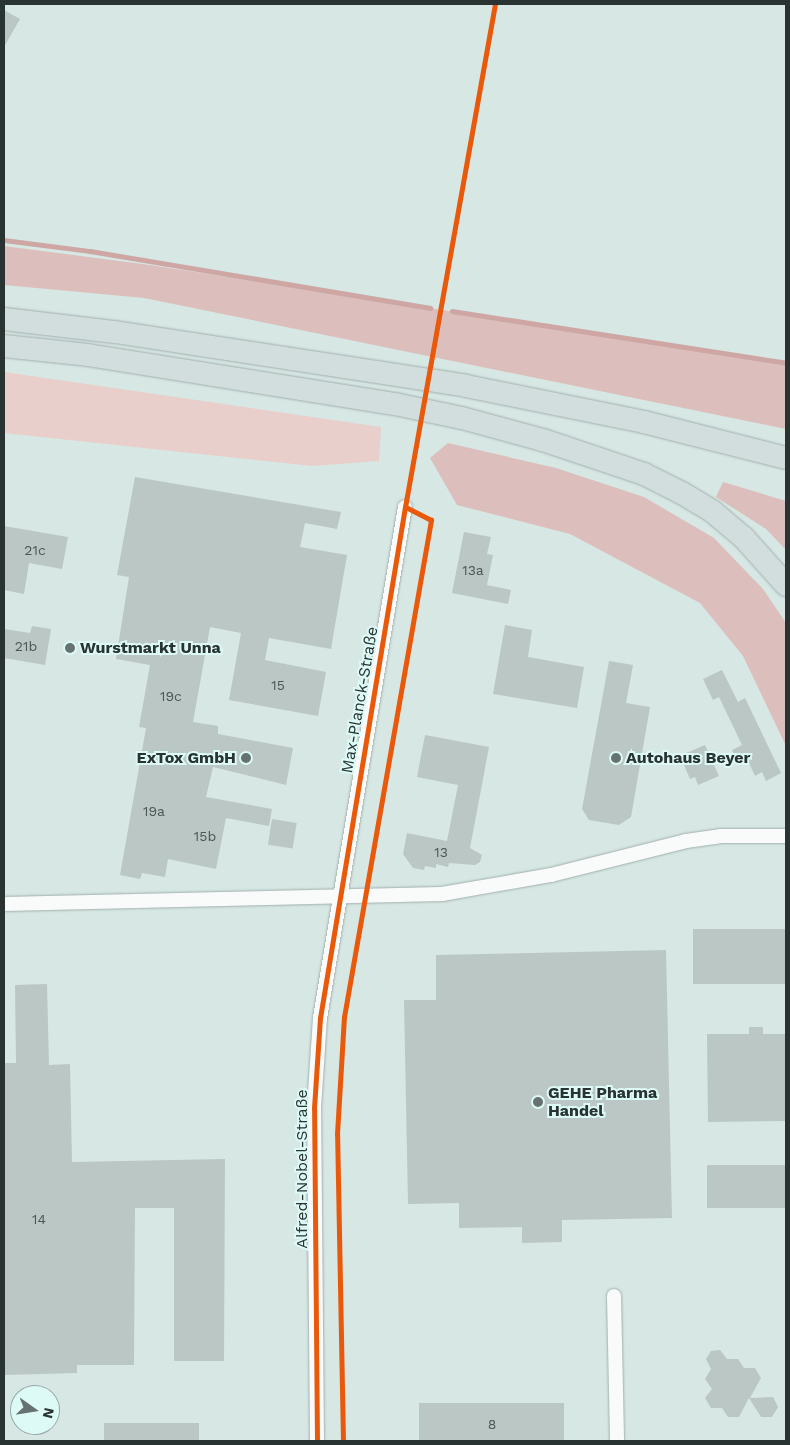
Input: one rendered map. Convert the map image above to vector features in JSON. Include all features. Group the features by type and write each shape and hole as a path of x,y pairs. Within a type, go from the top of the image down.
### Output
{"highway":[{"path":"4,319 401,375 466,386 644,422 786,458"},
{"path":"4,346 88,355 395,404 462,418 603,459 682,493 712,511 744,538 786,584"}],"street":[{"name":"Max-Planck-Straße","path":"338,898 405,507"},
{"path":"4,904 338,898 442,894 490,888 686,841 737,835 786,836"},
{"name":"Alfred-Nobel-Straße","path":"317,1441 314,1108 320,1018 338,898"},
{"path":"614,1296 617,1441"}],"shaded area":[{"path":"4,246 150,265 786,363 786,429 144,298 4,285"},
{"path":"4,372 381,427 379,461 312,466 4,433"},
{"path":"448,443 556,468 644,497 714,538 763,589 786,623 786,746 743,656 700,603 570,534 457,505 430,458"},
{"path":"723,482 786,501 786,550 766,529 716,497"}],"building":[{"path":"4,10 20,19 4,47"},
{"path":"135,477 341,512 337,529 305,523 300,547 347,555 331,649 269,638 265,660 326,672 318,716 229,700 241,633 210,627 193,722 218,726 218,734 293,748 286,785 213,767 206,797 272,809 269,826 226,818 216,869 168,859 165,877 142,873 140,879 120,875 146,728 139,727 150,665 116,659 129,577 117,575"},
{"path":"4,526 68,537 62,569 29,563 24,594 4,590"},
{"path":"464,532 491,537 487,554 493,555 487,585 511,590 508,604 452,593"},
{"path":"505,625 532,630 528,657 584,667 577,708 493,694"},
{"path":"32,626 51,629 45,665 4,658 4,629 30,633"},
{"name":"Autohaus Beyer","path":"609,661 633,665 626,703 650,707 631,817 619,825 589,820 582,809"},
{"path":"722,670 738,702 745,698 781,773 766,781 762,772 755,776 748,761 739,765 732,750 742,745 719,697 713,700 703,679"},
{"path":"425,735 489,747 470,848 482,855 480,862 475,865 449,863 448,867 436,864 436,868 425,866 424,870 413,868 403,854 407,833 447,841 458,785 417,777"},
{"path":"705,745 719,776 698,785 695,777 690,779 684,765 688,763 684,754"},
{"path":"272,819 297,823 293,849 268,845"},
{"path":"693,929 786,929 786,984 693,984"},
{"name":"GEHE Pharma Handel","path":"666,950 672,1218 562,1220 562,1242 522,1243 522,1227 459,1228 459,1203 408,1204 404,1000 436,1000 436,955"},
{"path":"47,984 49,1065 70,1064 72,1162 225,1159 224,1361 174,1361 174,1208 135,1208 134,1365 77,1365 77,1373 4,1375 4,1063 16,1063 15,985"},
{"path":"749,1027 763,1027 763,1034 786,1034 786,1121 708,1122 707,1034 749,1034"},
{"path":"707,1165 786,1165 786,1208 707,1208"},
{"path":"720,1350 727,1359 738,1359 744,1368 755,1368 761,1378 750,1398 773,1397 778,1407 772,1417 761,1417 749,1398 739,1417 728,1417 722,1408 711,1408 705,1398 712,1389 705,1379 711,1369 706,1359 711,1351"},
{"path":"419,1403 564,1403 564,1441 419,1441"},
{"path":"104,1423 199,1423 199,1441 104,1441"}],"waterway":[{"path":"4,240 90,251 430,308"},
{"path":"452,311 786,363"}],"cycle path":[{"path":"343,1441 337,1134 344,1017 431,520 405,507 495,4"},
{"path":"317,1441 314,1108 320,1018 405,507"}],"place":[{"name":"Wurstmarkt Unna","path":"70,648"},
{"name":"ExTox GmbH","path":"246,758"},
{"name":"Autohaus Beyer","path":"616,758"},
{"name":"GEHE Pharma Handel","path":"538,1102"}]}
